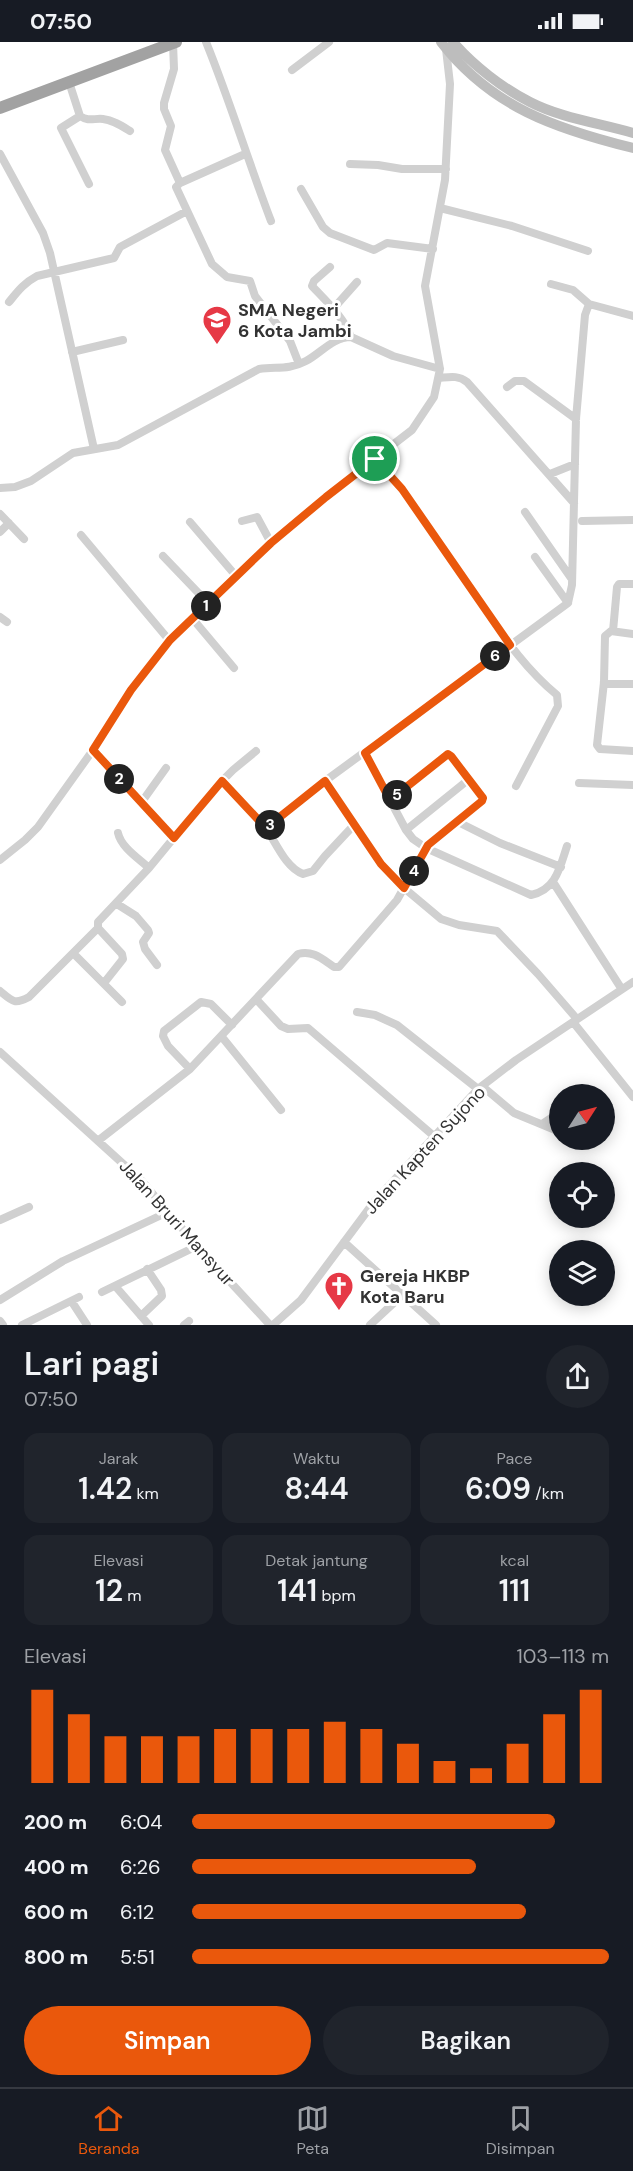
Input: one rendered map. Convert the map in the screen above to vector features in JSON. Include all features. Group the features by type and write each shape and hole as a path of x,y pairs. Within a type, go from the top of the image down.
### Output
{"highway":[{"path":"0,108 174,43"}],"main road":[{"path":"446,44 530,102 633,133"},
{"path":"446,44 486,88 519,110 585,135 633,148"},
{"path":"585,135 588,121"}],"street":[{"path":"206,42 227,94 245,154 271,221"},
{"path":"292,69 329,42"},
{"path":"174,43 174,69 164,103 171,126 165,150 180,183"},
{"path":"0,858 25,840 38,827 93,750 131,690 170,640 271,543 412,430 434,397 439,374 425,286 446,169 450,84 446,44"},
{"path":"69,82 80,116 90,121 103,119 122,125 130,131"},
{"path":"80,116 61,128 89,184"},
{"path":"0,154 43,233 55,272 94,449"},
{"path":"245,154 180,183 176,187 212,264 227,277 250,281 255,296 290,341 299,364"},
{"path":"350,164 402,169 446,169"},
{"path":"301,189 323,227 330,233 374,250 387,243 433,249"},
{"path":"440,208 512,226 588,251"},
{"path":"9,302 22,285 29,280 114,258 120,247 188,211"},
{"path":"330,267 312,284 348,329 351,337"},
{"path":"333,309 357,282"},
{"path":"551,284 573,290 589,304 633,316"},
{"path":"266,828 325,781 568,603 572,585 576,419 585,315 589,304"},
{"path":"0,488 15,487 31,481 73,453 118,445 259,369 284,369 305,362 338,339 351,337 439,374 461,378 467,382 574,503"},
{"path":"72,352 123,340"},
{"path":"507,387 515,381 524,381 576,419"},
{"path":"375,459 402,489 510,645 539,680 556,695 558,706 516,786"},
{"path":"550,474 575,464"},
{"path":"525,512 571,578"},
{"path":"0,514 24,539"},
{"path":"242,521 257,517 271,543"},
{"path":"582,521 633,520"},
{"path":"190,522 236,576"},
{"path":"0,532 9,523"},
{"path":"81,535 170,640"},
{"path":"163,556 208,603"},
{"path":"535,557 568,603"},
{"path":"613,631 617,587 620,584 633,584"},
{"path":"0,617 7,622"},
{"path":"192,618 234,668"},
{"path":"633,634 613,631 607,632 605,636 598,747 633,751"},
{"path":"603,682 633,684"},
{"path":"93,750 174,838"},
{"path":"0,991 10,1000 19,1003 29,998 98,928 101,918 117,904 222,781 256,751"},
{"path":"365,753 406,830 413,839 426,848 531,896 542,893 553,882 561,867 567,846"},
{"path":"99,1140 190,1069 298,954 307,952 334,968 339,967 392,907 434,838 483,798 448,754 390,800"},
{"path":"141,803 166,768"},
{"path":"406,830 468,780"},
{"path":"222,781 266,828 296,872 303,874 313,870 354,825"},
{"path":"325,781 381,864 404,888 441,919 459,925 497,931 538,974 575,1021 593,1049 633,1097"},
{"path":"579,783 633,785"},
{"path":"456,821 500,843 561,867"},
{"path":"118,833 125,846 148,868"},
{"path":"553,882 621,988"},
{"path":"117,904 136,916 148,930 149,933 143,942 145,949 157,965"},
{"path":"98,928 122,954 123,959 104,983"},
{"path":"73,953 122,1002"},
{"name":"Jalan Kapten Sujono","path":"271,1325 301,1300 374,1202 480,1088 516,1060 633,982"},
{"path":"256,999 282,1026 288,1029 308,1028 435,1137"},
{"path":"190,1069 168,1047 163,1036 164,1031 201,1002 211,1004 232,1025"},
{"path":"357,1012 375,1015 397,1024 514,1113 549,1127"},
{"path":"222,1037 281,1110"},
{"name":"Jalan Bruri Mansyur","path":"0,1052 142,1181 197,1246 271,1325"},
{"path":"542,1124 549,1119"},
{"path":"0,1220 30,1207"},
{"path":"0,1300 63,1261 168,1212"},
{"path":"344,1242 436,1325"},
{"path":"102,1293 197,1246"},
{"path":"141,1316 162,1296 161,1290 147,1269"},
{"path":"116,1287 149,1325"},
{"path":"370,1325 398,1299"},
{"path":"22,1325 76,1300 87,1325"},
{"path":"0,1321 3,1325"}],"place":[{"name":"SMA Negeri 6 Kota Jambi","path":"217,346"},
{"name":"Gereja HKBP Kota Baru","path":"339,1312"}],"route":[{"path":"375,459 402,489 510,645 365,753 390,800 448,754 483,798 434,838 404,888 381,864 325,781 266,828 222,781 174,838 93,750 131,690 170,640 256,556 375,459"}]}
